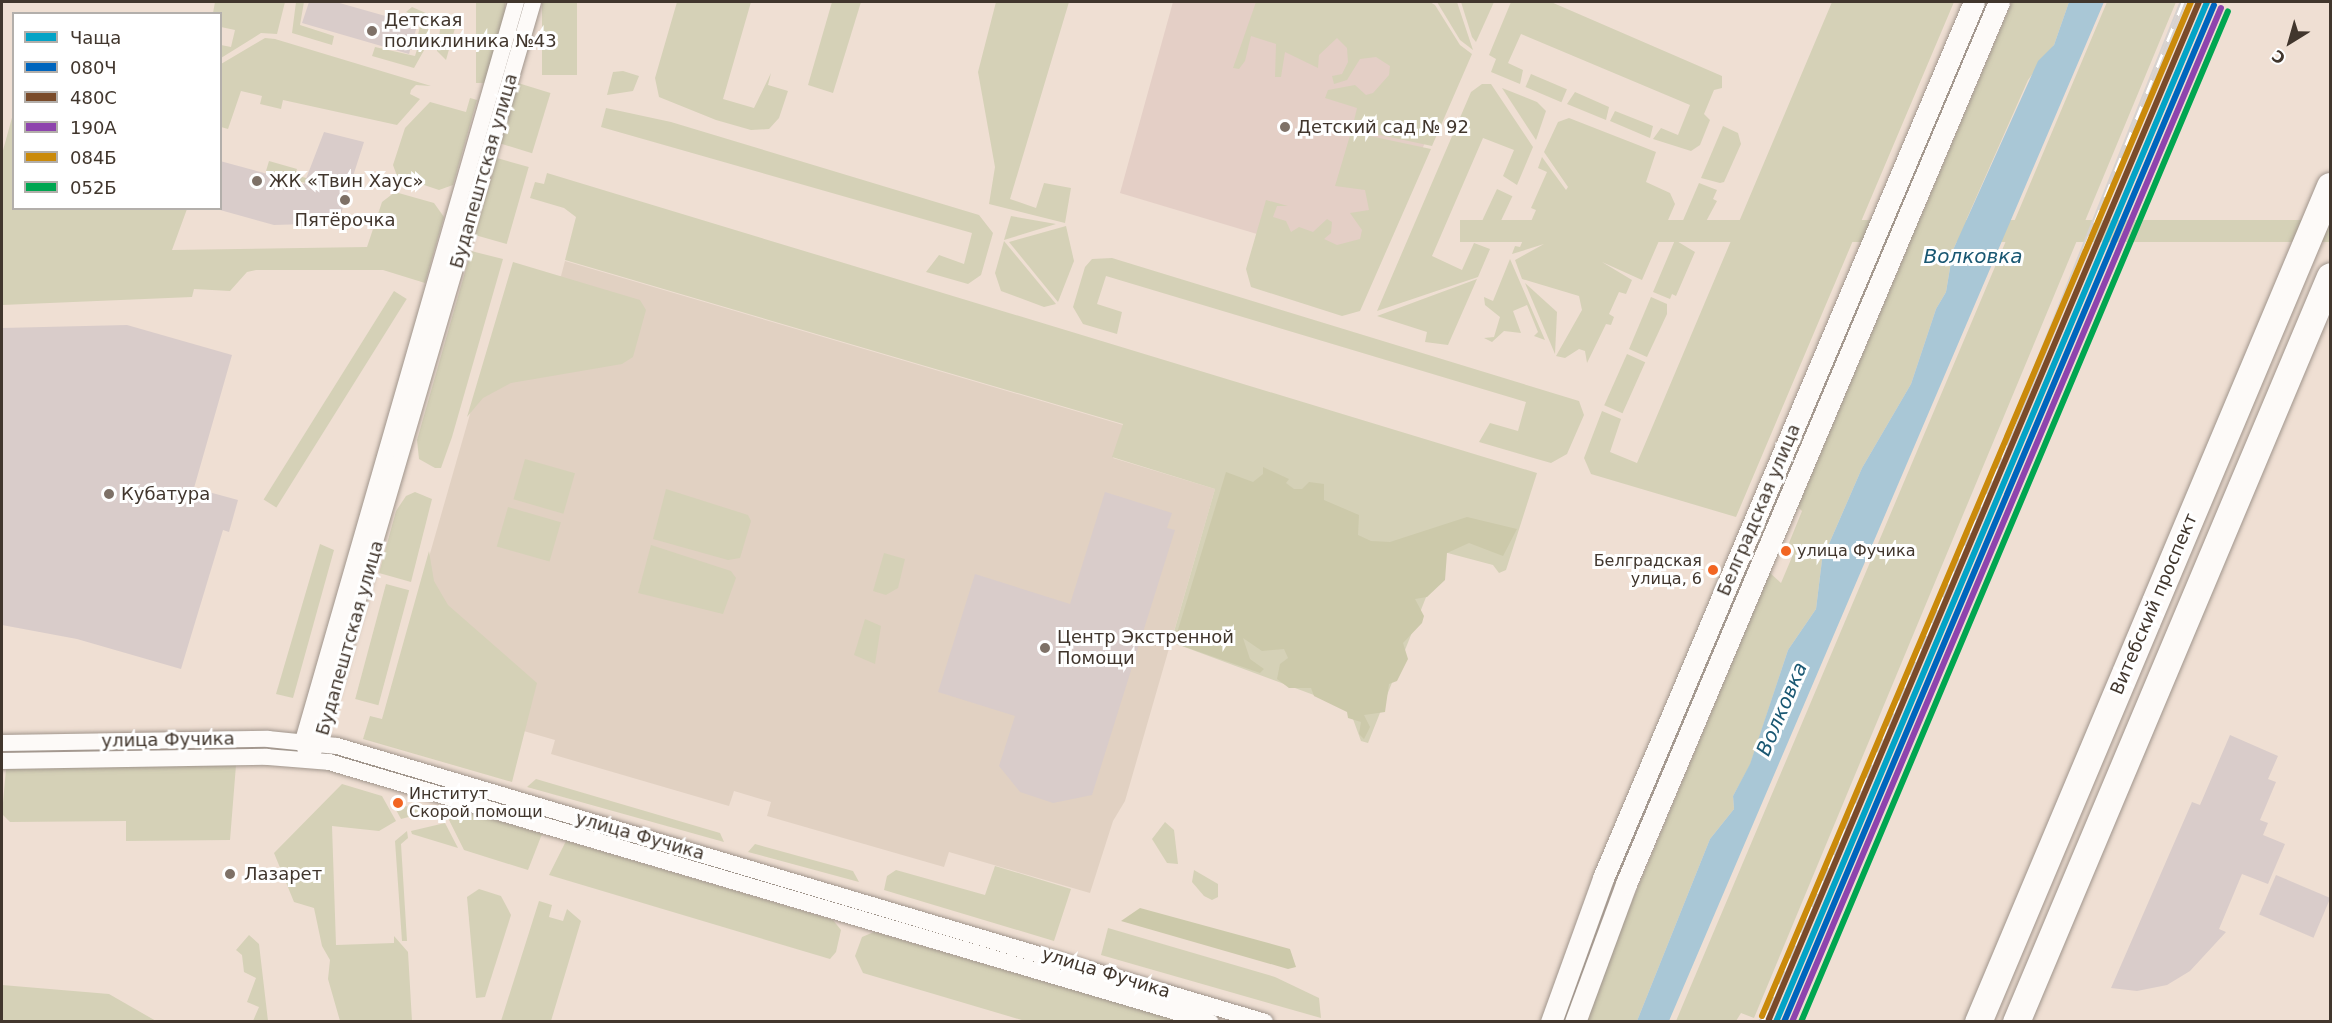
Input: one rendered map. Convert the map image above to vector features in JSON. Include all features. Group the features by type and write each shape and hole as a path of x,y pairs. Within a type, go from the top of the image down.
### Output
{"main road":[{"name":"Витебский проспект","path":"1978,1022 2331,186"},
{"name":"Витебский проспект","path":"2016,1022 2331,276"}],"street":[{"name":"Будапештская улица","path":"310,748 516,2"},
{"name":"Будапештская улица","path":"310,748 533,2"},
{"name":"Белградская улица","path":"1551,1022 1611,858 1974,2"},
{"name":"Белградская улица","path":"1575,1022 1626,884 1999,2"},
{"name":"улица Фучика","path":"2,743 310,748 1265,1022"},
{"name":"улица Фучика","path":"2,761 310,748 1210,1022"}],"shaded area":[{"path":"215,2 285,2 277,34 261,33 222,57 222,45 231,47 235,30 222,27 222,12 213,12"},
{"path":"296,2 304,2 300,25 334,36 332,45 292,33"},
{"path":"476,2 505,2 505,83 476,83"},
{"path":"542,2 577,2 577,75 542,75"},
{"path":"677,2 751,2 723,99 754,108 771,73 768,85 788,91 779,118 769,129 751,130 716,120 659,97 655,78"},
{"path":"832,2 861,2 833,93 808,85"},
{"path":"996,2 1069,2 1010,199 1036,208 1044,183 1071,188 1065,223 989,204 995,167 978,72"},
{"name":"Детский сад № 92","path":"1173,2 1341,2 1445,97 1370,268 1120,193"},
{"path":"1256,2 1430,2 1435,5 1460,45 1472,54 1432,146 1352,129 1357,108 1325,98 1328,90 1355,85 1366,95 1373,93 1389,75 1390,66 1376,57 1360,59 1347,80 1334,84 1332,76 1342,74 1348,62 1347,48 1337,38 1319,55 1318,68 1285,52 1281,77 1275,77 1276,44 1251,36 1245,61 1239,69 1233,68"},
{"path":"1437,2 1457,2 1473,50 1460,40"},
{"path":"1461,2 1494,2 1476,42 1472,37"},
{"path":"1511,2 1551,2 1722,76 1722,88 1714,90 1704,114 1710,120 1700,145 1691,151 1653,139 1661,128 1678,135 1690,105 1521,34 1508,63 1523,70 1520,84 1491,72 1496,59 1489,55"},
{"path":"1832,2 1954,2 1736,517 1591,474 1584,458 1602,411 1621,419 1610,452 1637,463"},
{"path":"2012,2 2069,2 2054,45 2028,80 1953,250 1946,292 1936,309 1911,384 1862,468 1822,560 1816,609 1788,650 1750,765 1733,796 1734,809 1710,839 1637,1021 1587,1022 1615,942 1770,573 1781,583 1792,557 1789,543 1802,511 1798,507"},
{"path":"2107,2 2176,2 1754,1018 1741,1013 1736,1021 1676,1021"},
{"path":"412,7 428,14 428,42 417,39 422,18 406,12"},
{"path":"442,16 457,21 446,60 437,51"},
{"path":"265,38 275,39 431,86 416,85 411,90 410,94 420,99 397,125 283,100 281,109 260,104 262,96 241,91 228,129 222,127 222,63"},
{"path":"419,43 427,45 414,68 372,56 375,47 415,56"},
{"path":"623,71 639,76 633,91 607,95 613,72"},
{"path":"1531,74 1567,89 1561,102 1526,87"},
{"path":"518,83 551,93 532,153 500,143"},
{"path":"1482,84 1491,84 1533,147 1517,185 1503,176 1514,150 1483,138 1432,256 1462,270 1474,243 1490,249 1478,277 1377,311 1471,92"},
{"path":"1502,88 1537,102 1546,111 1536,140"},
{"path":"1575,92 1609,107 1606,120 1567,104"},
{"path":"470,98 477,100 453,185 439,190 397,176 393,165 405,128 430,102 466,112"},
{"path":"606,108 671,122 979,215 993,233 981,275 968,284 926,272 939,255 964,264 972,233 601,127"},
{"path":"1615,111 1653,126 1650,138 1610,121"},
{"path":"12,118 12,210 187,210 172,250 367,247 382,202 395,192 434,203 444,217 425,283 383,270 256,270 247,272 230,291 194,289 192,297 2,305 2,154"},
{"path":"1569,118 1656,152 1646,182 1670,193 1675,204 1642,280 1602,262 1632,280 1626,294 1619,292 1609,314 1614,317 1611,325 1606,324 1587,363 1585,351 1579,349 1565,358 1556,356 1582,310 1579,296 1522,279 1515,260 1544,244 1512,254 1515,246 1520,247 1536,210 1531,208 1547,172 1538,168 1542,157 1566,190 1568,187 1544,152 1558,122"},
{"path":"1723,126 1738,133 1741,144 1724,182 1720,183 1701,178"},
{"path":"1351,132 1431,149 1360,311 1342,316 1251,287 1246,269 1266,200 1288,206 1277,206 1273,217 1286,221 1291,232 1299,227 1313,232 1327,219 1332,222 1331,233 1324,239 1337,245 1360,239 1362,230 1350,213 1369,210 1365,190 1335,186"},
{"path":"497,158 529,167 507,244 475,235"},
{"path":"269,161 297,169 295,175 310,179 305,183 270,173 266,171"},
{"path":"547,173 1537,473 1506,570 1499,573 1493,565 1444,552 1368,743 1361,741 1349,708 1171,642 1215,489 1112,457 1123,424 565,260 576,217 564,208 530,198 535,182 544,184"},
{"path":"1699,183 1717,190 1713,199 1717,201 1695,242 1678,232"},
{"path":"1497,189 1512,196 1493,239 1477,232"},
{"path":"1011,216 1056,224 1004,240"},
{"path":"1460,220 2330,220 2330,242 1460,242"},
{"path":"1066,226 1074,261 1058,302 1009,242"},
{"path":"1675,240 1695,252 1676,296 1672,294 1670,299 1653,292"},
{"path":"1004,241 1056,304 1044,307 1001,291 995,273"},
{"path":"471,251 503,259 452,437 441,468 435,468 419,459 417,440"},
{"path":"1112,258 1579,401 1584,415 1567,454 1551,463 1479,442 1490,423 1518,431 1526,402 1106,276 1097,304 1122,312 1117,334 1083,324 1073,307 1085,267 1092,259"},
{"path":"1510,259 1545,340 1534,336 1538,332 1527,305 1513,311 1521,333 1504,331 1492,342 1484,338 1494,337 1500,317 1485,305 1484,297 1493,301"},
{"path":"565,261 1123,425 1113,458 1215,489 1125,801 1113,821 1090,893 949,852 944,867 767,816 771,802 734,791 729,806 551,754 555,740 390,693 509,278 561,276"},
{"path":"513,262 640,300 646,310 633,357 622,364 511,383 483,398 467,417"},
{"path":"1477,279 1448,345 1425,342 1427,332 1377,316"},
{"path":"1525,283 1557,312 1555,354"},
{"path":"394,291 407,299 276,508 264,500"},
{"path":"1651,297 1667,304 1667,314 1647,357 1629,349"},
{"path":"1627,354 1645,362 1622,413 1604,405"},
{"path":"525,459 575,473 563,514 513,499"},
{"path":"1263,467 1289,479 1286,483 1294,489 1302,489 1309,482 1324,484 1324,500 1359,515 1358,535 1371,541 1390,542 1467,517 1517,529 1503,556 1469,543 1447,553 1445,580 1427,597 1415,599 1424,616 1422,623 1403,643 1408,659 1397,681 1389,684 1385,712 1364,715 1370,727 1364,739 1359,734 1361,722 1348,718 1347,712 1314,696 1311,688 1289,688 1277,679 1280,664 1288,658 1284,649 1262,651 1243,638 1250,659 1264,669 1260,673 1174,643 1226,472 1253,482 1263,474"},
{"path":"666,489 748,515 751,521 740,558 728,560 653,539"},
{"path":"415,492 432,499 411,582 379,573 396,511 406,496"},
{"path":"508,507 561,522 550,562 497,546"},
{"path":"320,544 334,550 293,698 276,694"},
{"path":"651,545 731,571 736,578 723,614 638,593"},
{"path":"429,551 434,581 448,605 537,683 512,782 363,739 370,716 382,719"},
{"path":"884,553 905,559 898,588 886,595 873,591"},
{"path":"386,584 409,590 378,705 355,699"},
{"path":"865,619 881,626 875,664 854,655"},
{"path":"236,765 230,840 126,841 126,821 10,822 2,814 6,769"},
{"path":"536,779 720,833 724,842 527,787"},
{"path":"342,784 382,796 396,821 379,831 332,826 336,945 394,943 394,936 408,952 412,1021 340,1021 328,979 330,960 322,946 314,908 294,902 274,853"},
{"path":"390,799 394,804 431,811 401,819"},
{"path":"462,810 542,834 528,870 464,850 449,820"},
{"path":"1165,822 1174,830 1178,864 1167,863 1152,839"},
{"path":"445,823 458,848 412,834 411,831"},
{"path":"407,831 408,838 401,844 407,941 402,941 395,841"},
{"path":"566,841 833,920 841,930 836,952 830,959 549,875"},
{"path":"755,844 853,871 859,882 748,852"},
{"path":"995,866 1071,889 1054,941 884,890 887,876 896,870 985,895"},
{"path":"1194,870 1218,884 1218,897 1212,900 1204,896 1192,882"},
{"path":"479,889 501,896 511,915 485,997 476,998 467,897"},
{"path":"539,901 552,905 549,917 563,921 567,909 581,921 551,1021 501,1021"},
{"path":"1140,908 1290,949 1296,967 1288,969 1121,921"},
{"path":"1108,928 1275,977 1319,998 1321,1018 1101,955"},
{"path":"874,932 1178,1021 1025,1021 863,973 855,956 862,937"},
{"path":"249,935 259,944 268,1021 253,1021 259,1007 247,1002 256,978 244,972 242,955 236,950"},
{"path":"2,985 109,994 156,1021 2,1021"}],"water":[{"name":"Волковка","path":"2069,2 2104,2 1669,1021 1637,1021 1710,839 1734,809 1733,796 1750,764 1788,650 1816,609 1822,560 1862,468 1911,384 1936,309 1946,292 1953,250 2038,61 2054,45"}],"building":[{"name":"Детская поликлиника №43","path":"309,2 336,2 396,19 397,13 419,19 409,54 302,23"},
{"name":"ЖК «Твин Хаус»","path":"324,132 364,142 338,223 274,225 220,210 222,210 222,162 304,184"},
{"name":"Кубатура","path":"127,325 232,355 194,488 238,500 229,532 223,530 181,669 77,639 2,625 2,328"},
{"name":"Центр Экстренной Помощи","path":"1105,492 1172,513 1167,528 1175,530 1092,795 1053,803 1020,792 999,766 1015,716 938,692 975,574 1070,604"},
{"path":"2230,735 2278,756 2268,779 2276,782 2260,820 2268,823 2263,835 2285,844 2268,884 2242,874 2219,929 2226,932 2190,971 2167,985 2137,991 2111,988 2192,802 2200,805"},
{"path":"2276,875 2330,898 2314,938 2259,915"}],"railway":[{"path":"1762,1022 2001,457 2183,2"}],"transit line":[{"name":"084Б","path":"1762,1016 2191,2"},
{"name":"480С","path":"1769,1019 2199,2"},
{"name":"Чаща","path":"1776,1022 2207,2"},
{"name":"080Ч","path":"1784,1022 2214,5"},
{"name":"190А","path":"1792,1022 2221,8"},
{"name":"052Б","path":"1801,1022 2228,11"}],"place":[{"name":"Детская поликлиника №43","path":"372,31"},
{"name":"Детский сад № 92","path":"1285,127"},
{"name":"ЖК «Твин Хаус»","path":"257,181"},
{"name":"Пятёрочка","path":"345,200"},
{"name":"Кубатура","path":"109,494"},
{"name":"улица Фучика","path":"1786,551"},
{"name":"Белградская улица, 6","path":"1713,570"},
{"name":"Центр Экстренной Помощи","path":"1045,648"},
{"name":"Институт Скорой помощи","path":"398,803"},
{"name":"Лазарет","path":"230,874"}]}
